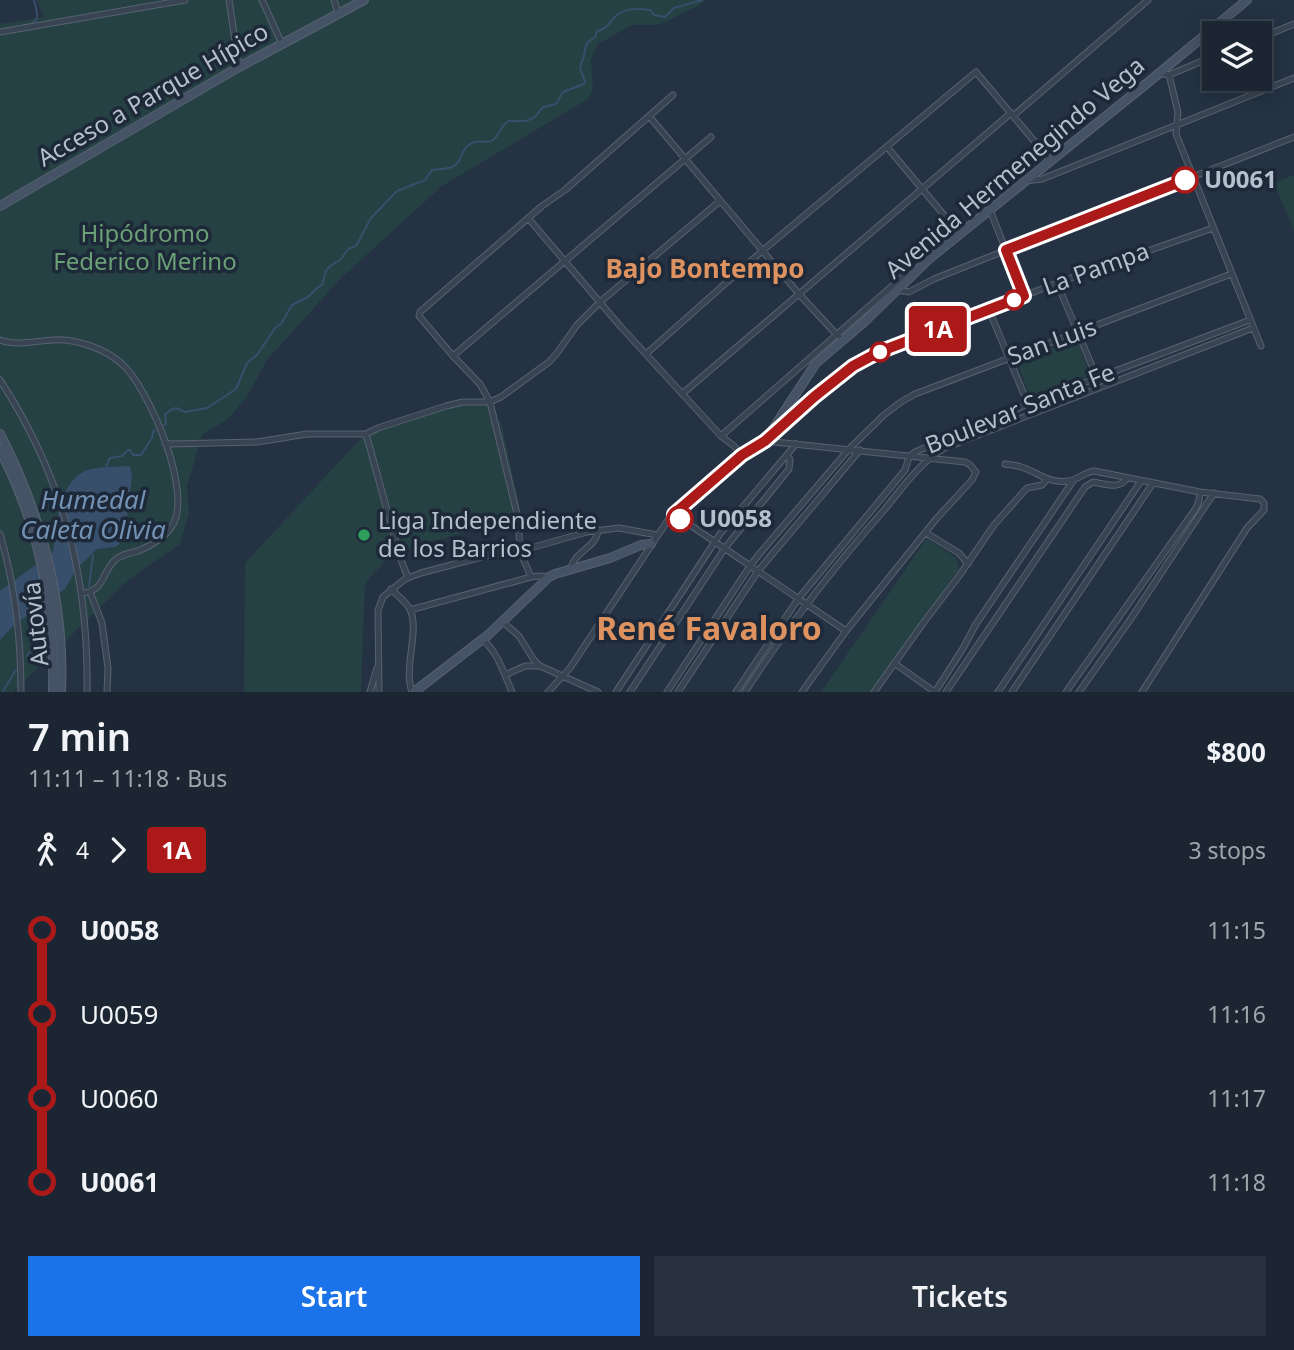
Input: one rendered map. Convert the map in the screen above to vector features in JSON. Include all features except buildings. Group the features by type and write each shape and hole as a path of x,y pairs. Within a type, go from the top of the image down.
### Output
{"street":[{"path":"0,32 185,0"},
{"path":"229,0 239,67"},
{"path":"262,0 282,44"},
{"path":"334,0 338,13"},
{"name":"Acceso a Parque Hípico","path":"0,205 239,67 364,0"},
{"path":"682,394 1147,0"},
{"name":"Avenida Hermenegindo Vega","path":"765,441 813,367 840,337 863,323 959,233 1247,0"},
{"path":"1272,33 1294,24"},
{"path":"1159,73 1169,75 1202,62"},
{"path":"646,354 762,251 976,72 1051,161"},
{"path":"1169,75 1178,112 1176,134 1261,346"},
{"path":"1026,181 1042,179 1294,78"},
{"path":"531,577 520,551 518,518 490,402 480,384 419,316 419,312 673,95"},
{"path":"649,116 799,294 840,337"},
{"path":"453,356 711,137"},
{"path":"897,290 909,292 1006,250 1294,137"},
{"path":"887,148 959,233"},
{"path":"165,443 257,442 307,434 366,434 463,401 490,402 549,362 577,325 600,302 720,201"},
{"path":"990,210 1024,296"},
{"path":"528,218 682,394 742,455"},
{"name":"La Pampa","path":"548,692 563,677 657,535 674,514 742,455 765,441 814,397 861,361 1057,283 1213,228"},
{"path":"721,436 840,337 906,274 921,267"},
{"name":"San Luis","path":"667,692 750,566 849,449 901,402 915,394 1231,274"},
{"path":"1057,283 1097,377"},
{"path":"989,310 1028,404"},
{"name":"Boulevar Santa Fe","path":"736,692 798,599 905,470 909,457 922,447 1250,320"},
{"name":"Boulevar Santa Fe","path":"745,692 806,604 927,459 944,448 1253,328"},
{"path":"0,340 17,343 65,339 113,357 123,365 144,393 165,443 176,480 178,514 174,524 148,546 114,560 103,581 90,592 82,593"},
{"path":"0,380 33,438 70,536 82,593 87,692"},
{"name":"Autovía","path":"0,434 35,515 51,571 60,623 61,692"},
{"path":"366,434 408,578"},
{"path":"765,441 965,462 976,472 845,631 803,692"},
{"path":"616,692 715,542 796,444"},
{"name":"Autovía","path":"0,450 29,516 41,558 48,594 53,692"},
{"path":"678,692 758,572 860,450"},
{"path":"630,692 725,548 789,469 790,459 787,455"},
{"path":"1005,464 1023,467 1047,479 1074,480"},
{"path":"894,663 935,692 976,624 1074,480 1086,472 1094,471 1200,492 1260,499 1264,503 1264,510 1247,528 1142,692"},
{"path":"946,692 1086,487 1093,482 1119,486 1127,478"},
{"path":"874,692 987,534 1022,493 1030,486 1042,485 1047,479"},
{"path":"998,692 1141,481"},
{"path":"1012,692 1153,483"},
{"path":"1066,692 1196,508 1200,492"},
{"path":"1079,692 1214,493"},
{"path":"674,514 845,631"},
{"path":"379,692 377,610 383,597 408,578 489,555 520,551 598,530 619,528 657,535"},
{"path":"570,570 580,554 598,536 598,530"},
{"path":"926,533 959,553 968,564"},
{"path":"0,534 10,572 16,612 21,692"},
{"path":"391,589 411,610 413,628 409,678 413,692 482,639 549,578 641,545 651,544"},
{"path":"411,610 531,577 549,578"},
{"path":"90,592 102,623 108,668 107,692"},
{"path":"502,621 519,636 540,666 598,692"},
{"path":"482,639 497,657 512,692"},
{"path":"370,692 379,665"},
{"path":"505,675 525,666 540,666"}],"green space":[{"name":"Hipódromo Federico Merino","path":"36,0 706,0 665,22 657,25 632,25 598,44 591,59 593,90 588,99 442,186 340,279 267,360 246,398 228,419 202,435 187,486 189,514 180,544 127,581 13,692 0,692 0,24 44,17"},
{"path":"1294,175 1294,231 1274,183"},
{"path":"1076,338 1090,375 1031,399 1017,362"},
{"name":"Liga Independiente de los Barrios","path":"490,402 495,422 501,421 521,514 518,518 394,552 365,583 361,692 244,692 245,563 365,434 446,406"},
{"path":"927,538 956,558 959,569 870,692 821,692"}],"water":[{"name":"Humedal Caleta Olivia","path":"130,466 132,477 124,540 115,547 97,549 77,568 65,589 14,625 0,640 0,591 53,552 60,507 69,486 76,477 90,469"}],"waterway":[{"path":"3,29 35,21 37,16 34,0"},
{"path":"164,425 165,415 169,411 176,408 185,412 207,408 236,389 247,363 257,355 292,305 308,297 322,285 329,267 341,259 348,249 356,246 371,218 397,191 425,180 432,170 454,166 469,145 493,140 508,121 526,121 535,117 543,107 556,104 563,92 584,84 580,67 585,48 597,31 606,27 618,14 641,9 665,17 674,8 702,0"},
{"path":"107,470 110,458 122,456 128,450 133,455 141,455 155,430"},
{"path":"89,586 93,555"},
{"path":"27,656 39,639"},
{"path":"3,691 16,670"}],"bus line":[{"name":"1A","path":"680,519 674,514 742,455 765,441 853,366 879,352 1024,296 1006,250 1185,180"}],"place":[{"name":"U0061","path":"1185,180"},
{"name":"U0058","path":"680,519"},
{"name":"Liga Independiente de los Barrios","path":"364,535"}],"district":[{"name":"Bajo Bontempo","path":"705,269"},
{"name":"René Favaloro","path":"709,629"}]}
